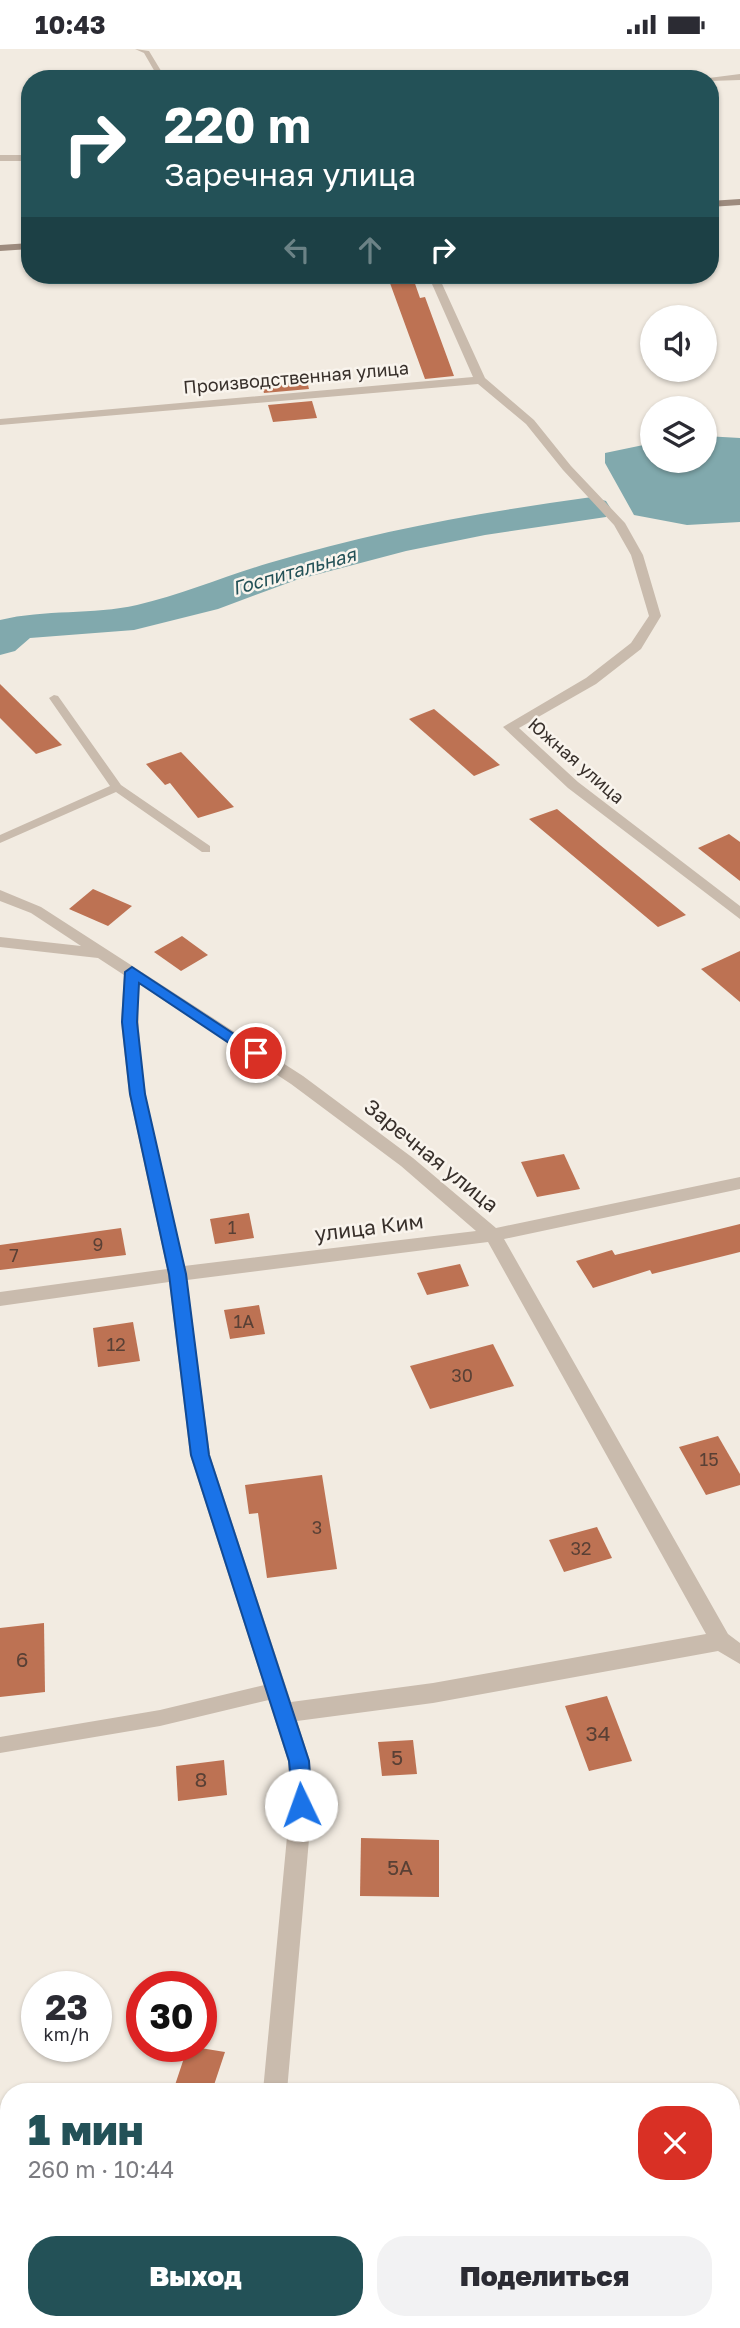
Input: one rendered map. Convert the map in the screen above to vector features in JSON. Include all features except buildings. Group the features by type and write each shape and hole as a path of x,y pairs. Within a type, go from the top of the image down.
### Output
{"street":[{"path":"719,78 740,77"},
{"path":"0,158 21,158"},
{"path":"719,203 740,202"},
{"path":"0,248 21,247"},
{"path":"437,284 480,380"},
{"name":"Производственная улица","path":"0,422 480,380"},
{"name":"Южная улица","path":"480,380 530,422 567,468 619,523 637,555 655,615 636,646 591,681 510,727 573,785 740,914"},
{"name":"Заречная улица","path":"0,895 36,910 297,1080 407,1163 493,1235 721,1641 740,1655"},
{"path":"0,942 104,954"},
{"path":"132,972 129,1022 138,1094 177,1274 200,1455 299,1761 301,1805 276,2083"},
{"name":"улица Ким","path":"0,1300 177,1274 493,1235 740,1183"},
{"path":"284,1713 433,1693 721,1641"}],"lane":[{"path":"138,49 151,52 159,70"},
{"path":"54,698 117,787 206,849"},
{"path":"0,839 117,787"},
{"path":"0,1745 160,1718 277,1690"}],"water":[{"path":"717,437 740,438 740,522 687,525 634,515 605,463 605,453 640,446 640,473 717,473"}],"waterway":[{"name":"Госпитальная","path":"0,642 15,629 30,626 134,618 204,600 282,572 401,540 485,523 592,509"}],"route":[{"path":"256,1053 132,972 129,1022 138,1094 177,1274 200,1455 299,1761 301,1805"}]}
